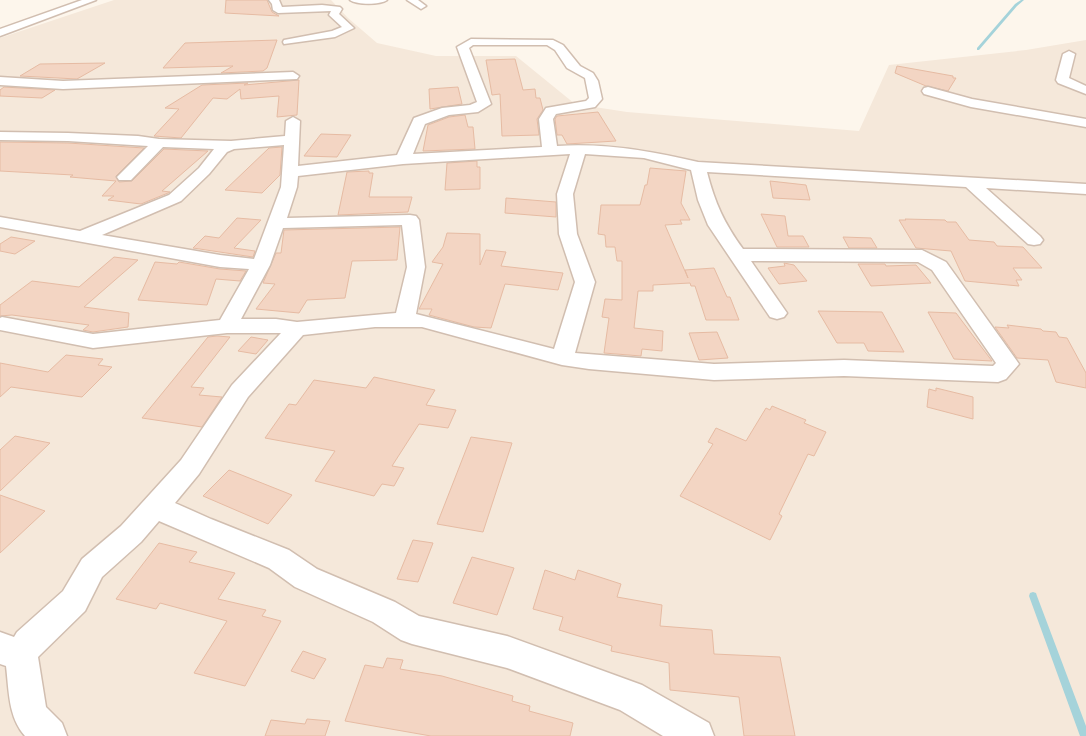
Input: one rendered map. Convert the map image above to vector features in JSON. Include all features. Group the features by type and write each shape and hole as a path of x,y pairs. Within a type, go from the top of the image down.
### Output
{"street":[{"path":"0,33 91,0"},
{"path":"274,0 277,3 278,10 296,11 323,7 337,9 334,15 349,28 335,34 288,42"},
{"path":"355,0 382,0"},
{"path":"412,0 421,6"},
{"path":"402,159 419,121 447,111 473,109 484,104 480,86 467,63 464,46 471,42 548,42 559,46 570,64 588,75 593,82 596,99 590,104 551,111 546,119 550,150"},
{"path":"1069,54 1062,80 1086,90"},
{"path":"0,81 63,85 293,76"},
{"path":"928,91 971,103 1086,123"},
{"path":"227,326 261,265 289,187 293,121"},
{"path":"0,136 125,139 159,143 231,146 292,140"},
{"path":"125,177 159,143"},
{"path":"83,236 175,198 204,171 222,149 231,146"},
{"path":"289,172 402,159 579,149 644,154 698,167 1086,189"},
{"path":"562,358 585,282 568,234 565,194 579,149"},
{"path":"698,167 706,200 717,225 777,313"},
{"path":"970,182 1034,240"},
{"path":"275,223 410,220 416,267 405,319"},
{"path":"0,222 220,261 261,265"},
{"path":"2,324 93,341 227,326 276,326 297,329 373,319 405,319 422,321 562,358 714,372 844,368 998,374 1008,364 938,266 922,256 737,255"},
{"path":"48,736 30,715 10,652 28,643 74,601 92,568 131,534 190,468 240,391 297,329"},
{"path":"156,507 201,528 279,559 306,578 384,612 412,629 507,652 624,694 696,736"}],"shaded area":[{"path":"114,0 331,0 348,18 377,43 436,56 516,56 575,104 627,112 859,131 889,65 1026,50 1086,40 1086,736 0,736 0,38"}],"building":[{"path":"226,0 267,0 272,12 279,16 225,13"},
{"path":"277,40 267,68 263,71 221,73 233,66 163,68 185,43"},
{"path":"515,59 523,90 535,89 536,98 540,98 543,110 537,119 539,135 502,136 500,94 492,95 486,60"},
{"path":"105,63 77,79 20,76 40,64"},
{"path":"897,66 956,78 948,91 926,86 895,73"},
{"path":"299,80 297,115 277,117 279,96 241,99 240,89 227,99 213,98 181,138 154,136 179,109 165,108 202,85 248,83 244,85"},
{"path":"4,87 55,90 42,98 0,96 0,90"},
{"path":"458,87 462,104 430,109 429,89"},
{"path":"598,112 616,141 567,144 562,135 557,135 555,119 557,116"},
{"path":"465,115 468,127 473,127 475,149 423,151 428,125 449,117"},
{"path":"321,134 351,135 337,157 304,156"},
{"path":"0,142 68,143 144,148 116,176 119,182 132,181 164,149 208,151 162,191 170,192 141,204 108,200 114,196 102,196 116,181 70,177 73,175 0,171"},
{"path":"282,147 280,175 262,193 225,190 269,148"},
{"path":"477,161 477,167 480,167 480,189 445,190 447,163"},
{"path":"650,168 686,171 681,203 690,220 680,220 682,224 665,225 688,278 685,270 714,268 727,297 730,297 739,320 706,320 695,286 691,286 690,283 653,285 653,291 638,291 634,328 663,331 662,351 642,349 641,356 604,353 609,318 602,317 605,299 622,300 622,261 617,261 615,247 606,247 605,235 598,234 601,205 640,205 645,185 647,185"},
{"path":"369,171 369,173 373,173 369,197 412,197 408,212 338,215 347,172"},
{"path":"770,181 806,185 810,200 773,198"},
{"path":"506,198 556,202 556,217 505,213"},
{"path":"761,214 785,216 788,236 803,236 809,247 777,247"},
{"path":"237,218 261,220 234,248 255,251 253,257 193,248 205,236 219,238"},
{"path":"899,220 956,222 969,240 994,242 997,246 1023,247 1042,268 1013,268 1022,280 1016,280 1019,286 965,281 951,251 916,248"},
{"path":"400,227 397,260 352,261 345,298 307,300 299,313 256,309 275,284 263,283 276,253 281,253 284,230"},
{"path":"447,233 480,234 480,265 486,250 506,252 501,266 563,273 558,290 505,284 491,328 474,327 429,315 432,309 419,309 443,264 432,262 443,247"},
{"path":"11,237 35,241 15,254 0,251 0,244"},
{"path":"843,237 871,238 877,248 849,248"},
{"path":"114,257 138,260 84,307 129,313 128,327 93,332 83,330 89,325 12,315 0,316 0,305 32,281 79,287"},
{"path":"155,262 177,264 179,262 246,271 240,281 216,279 207,305 138,300"},
{"path":"784,263 794,265 807,281 779,284 768,268 785,266"},
{"path":"858,264 885,264 886,266 916,265 931,283 871,286"},
{"path":"818,311 882,312 904,352 868,351 864,343 837,343"},
{"path":"928,312 956,313 992,361 954,359"},
{"path":"1007,325 1056,332 1059,337 1067,338 1086,373 1086,388 1056,382 1048,360 1017,358 995,327 1009,328"},
{"path":"717,332 728,358 699,360 689,333"},
{"path":"208,337 230,337 191,387 204,388 199,395 222,397 202,427 142,418"},
{"path":"251,337 268,340 256,354 238,351"},
{"path":"66,355 103,359 98,365 112,367 82,397 11,387 0,397 0,363 48,372"},
{"path":"374,377 435,390 426,405 456,410 448,428 419,424 392,466 404,468 394,486 382,484 374,496 315,481 335,451 265,438 289,404 296,405 314,380 366,388"},
{"path":"936,388 973,397 973,419 927,407 929,389 936,391"},
{"path":"772,406 806,420 804,423 826,432 814,456 808,454 779,514 782,516 770,540 680,496 713,444 708,442 716,428 746,441 766,408 770,410"},
{"path":"15,436 50,443 0,491 0,450"},
{"path":"471,437 512,443 483,532 437,524"},
{"path":"229,470 292,495 268,524 203,496"},
{"path":"0,495 45,511 0,553"},
{"path":"413,540 433,543 418,582 397,579"},
{"path":"159,543 197,552 189,562 235,573 218,599 266,610 262,616 281,621 245,686 194,673 227,621 160,603 156,609 116,599"},
{"path":"472,557 514,568 497,615 453,603"},
{"path":"545,570 575,580 578,570 621,584 617,597 662,605 660,626 712,630 714,654 780,657 795,736 744,736 739,697 670,690 669,663 611,651 612,646 559,630 563,617 533,609"},
{"path":"303,651 326,659 314,679 291,671"},
{"path":"387,658 403,660 400,669 442,676 513,696 512,701 530,706 529,711 573,723 570,736 431,736 345,721 365,665 383,668"},
{"path":"307,719 330,721 325,736 265,736 271,720 305,724"}],"waterway":[{"path":"978,49 1016,5 1023,0"},
{"path":"1033,596 1085,736"}]}
